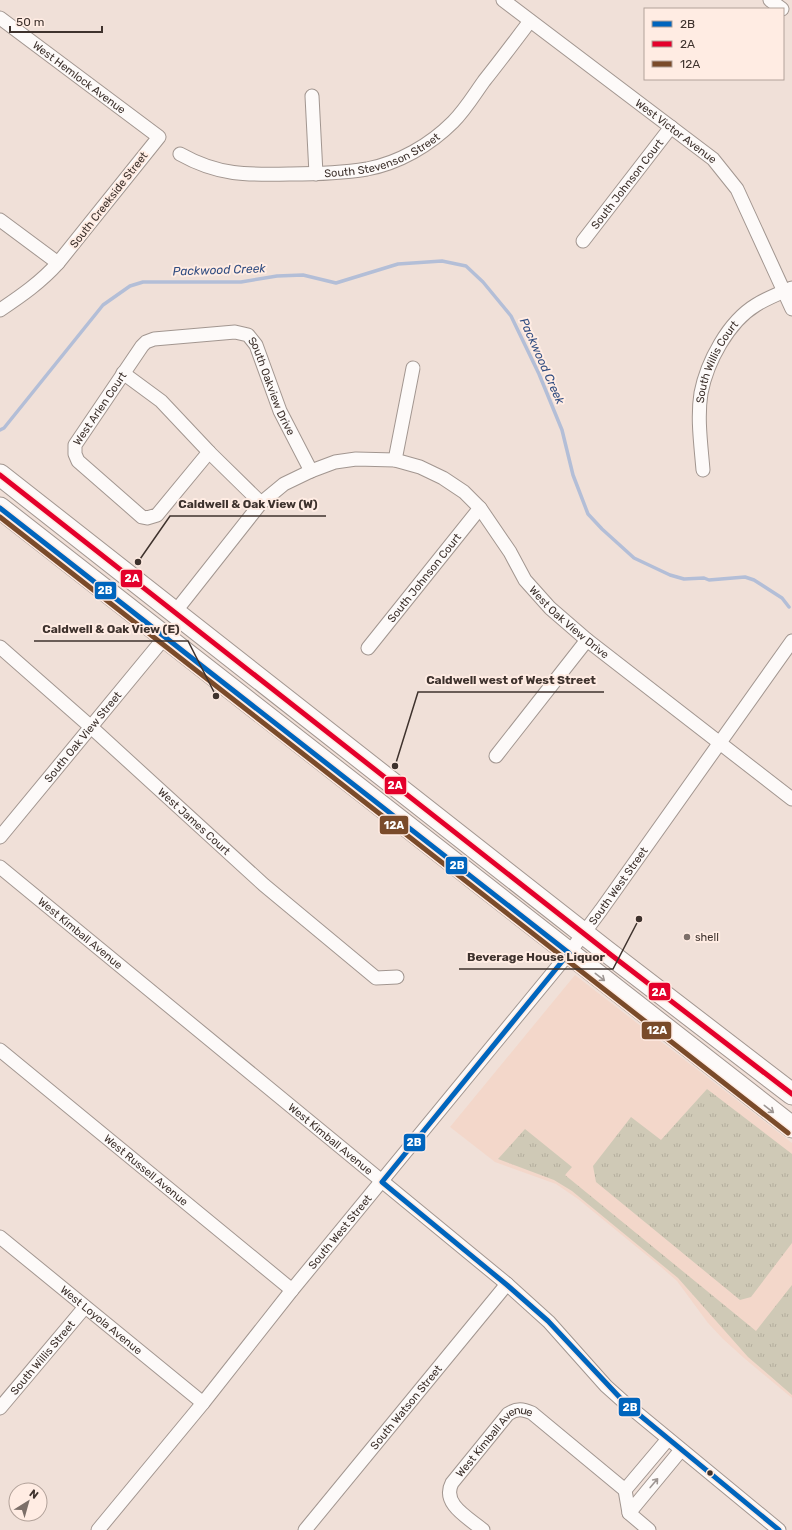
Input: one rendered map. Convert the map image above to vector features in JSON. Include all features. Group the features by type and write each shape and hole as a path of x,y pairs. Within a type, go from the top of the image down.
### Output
{"main road":[{"path":"0,475 584,934 792,1094"},
{"path":"0,508 792,1127"},
{"path":"165,637 176,634 182,636 257,692 293,705"}],"street":[{"name":"West Victor Avenue","path":"503,0 713,159 737,189 788,290 792,309"},
{"path":"770,0 780,8"},
{"name":"West Hemlock Avenue","path":"0,18 159,137"},
{"name":"South Stevenson Street","path":"180,154 199,164 245,175 316,174 367,169 391,162 414,152 435,138 454,121 530,21"},
{"path":"312,96 316,174"},
{"name":"South Johnson Court","path":"583,241 671,127"},
{"name":"South Creekside Street","path":"0,310 29,290 46,276 58,263 159,137"},
{"path":"0,220 58,263"},
{"name":"South Willis Court","path":"703,470 699,430 701,394 714,355 720,343 735,323 755,306 788,290"},
{"name":"South Oakview Drive","path":"163,338 235,332 248,335 256,345 280,411 311,471"},
{"name":"West Arlen Court","path":"163,338 146,342 75,444 75,454 78,461 142,517 147,518 157,515 209,452"},
{"path":"395,460 413,368"},
{"path":"123,373 161,401 209,452 261,503"},
{"name":"West Oak View Drive","path":"175,612 261,503 284,484 311,471 335,462 356,459 395,460 420,467 443,478 464,492 480,508 510,552 526,580 550,608 587,640 792,799"},
{"name":"South Johnson Court","path":"368,648 480,508"},
{"name":"South Oak View Street","path":"0,837 165,637"},
{"path":"496,756 587,640"},
{"name":"South West Street","path":"98,1530 292,1290 584,934 792,641"},
{"name":"West James Court","path":"0,647 91,727 264,885 376,978 397,977"},
{"name":"West Kimball Avenue","path":"0,867 507,1284 549,1322 606,1386 681,1450 779,1530"},
{"name":"West Russell Avenue","path":"0,1050 292,1290"},
{"name":"West Loyola Avenue","path":"0,1237 203,1402"},
{"name":"South Watson Street","path":"305,1530 507,1284"},
{"name":"South Willis Street","path":"0,1408 85,1307"},
{"name":"West Kimball Avenue","path":"483,1530 456,1508 450,1501 449,1488 508,1414 519,1409 525,1410 532,1414 625,1490"},
{"path":"649,1530 629,1513 625,1490 668,1439"},
{"path":"629,1513 681,1450"}],"shaded area":[{"path":"575,975 792,1143 792,1398 723,1339 708,1323 677,1281 578,1199 556,1184 495,1162 450,1127"}],"green space":[{"path":"707,1089 792,1154 792,1243 751,1297 740,1300 596,1182 593,1166 631,1117 661,1140"},
{"path":"525,1129 572,1167 565,1175 756,1331 792,1285 792,1395 748,1357 678,1278 572,1191 554,1180 498,1159"}],"waterway":[{"name":"Packwood Creek","path":"0,430 4,428 103,305 130,286 143,282 241,282 277,276 303,275 336,283 398,264 442,261 466,266 483,282 511,316 539,374 562,430 573,475 588,514 602,529 634,558 670,575 684,579 704,578 709,580 745,577 754,580 782,598 789,607"}],"transit line":[{"name":"2A","path":"0,475 606,951 792,1094"},
{"name":"2B","path":"0,508 569,953 382,1182 507,1285 548,1321 625,1403 779,1530"},
{"name":"12A","path":"0,517 788,1133"}],"place":[{"name":"Caldwell & Oak View (W)","path":"138,562"},
{"name":"Caldwell & Oak View (E)","path":"216,696"},
{"name":"Caldwell west of West Street","path":"395,766"},
{"name":"Beverage House Liquor","path":"639,919"},
{"name":"shell","path":"687,937"}]}
